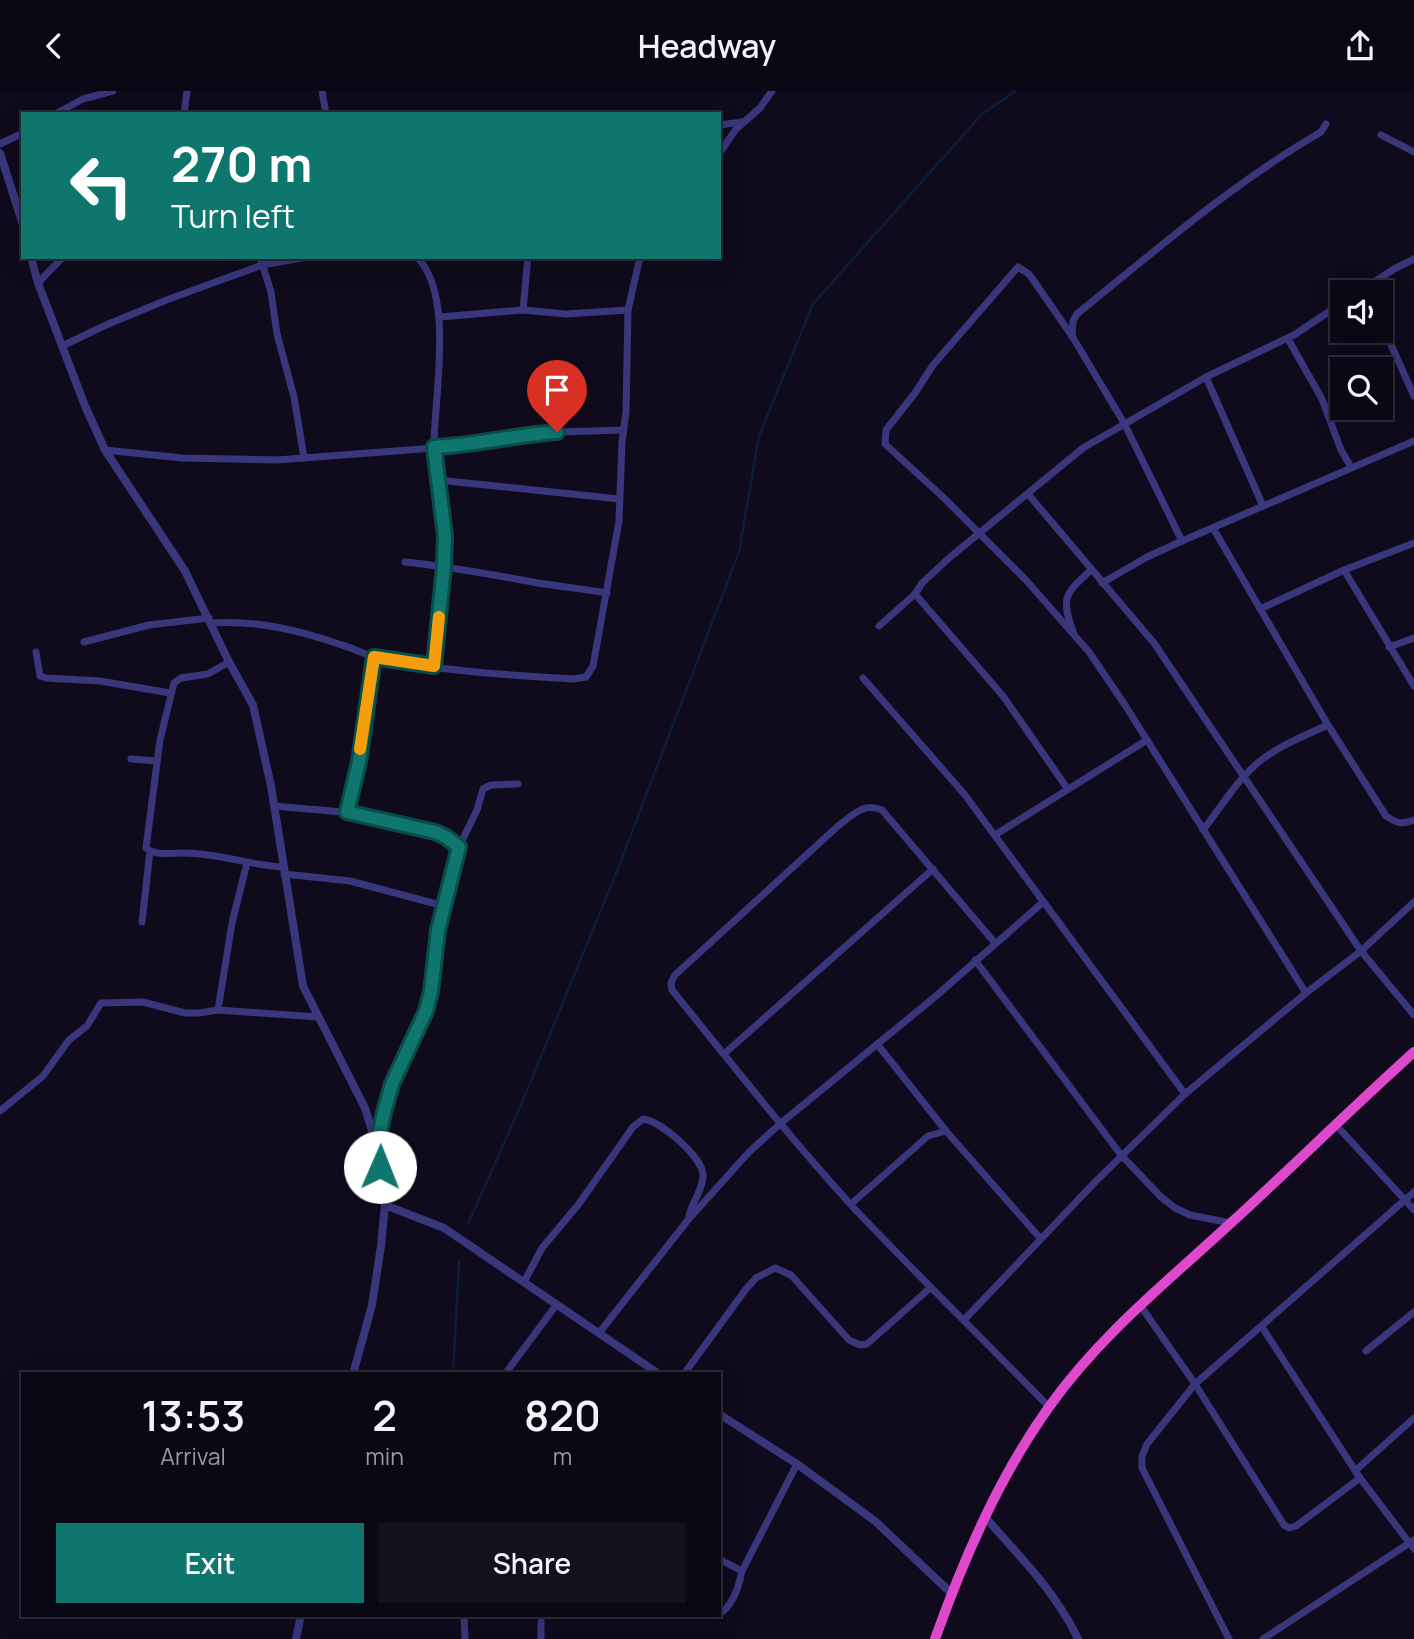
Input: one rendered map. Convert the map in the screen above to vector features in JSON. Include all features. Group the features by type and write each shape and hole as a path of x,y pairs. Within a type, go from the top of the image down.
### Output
{"highway":[{"path":"935,1639 951,1593 985,1517 1001,1485 1049,1407 1096,1350 1140,1305 1414,1052"}],"street":[{"path":"59,112 83,99 113,91"},
{"path":"184,91 184,112"},
{"path":"322,91 326,112"},
{"path":"721,151 743,122 760,108 772,91"},
{"path":"721,125 743,122"},
{"path":"1072,336 1073,321 1077,314 1237,185 1274,159 1321,132 1326,124"},
{"path":"0,144 21,134"},
{"path":"1381,135 1414,152"},
{"path":"0,153 21,219"},
{"path":"32,259 38,283 85,406 105,450 185,571 253,705 274,806 303,986 365,1108 377,1147 385,1205 372,1305 355,1372"},
{"path":"38,283 61,259"},
{"path":"62,346 261,261 284,259"},
{"path":"419,259 430,275 440,317 434,447 444,523 444,566 434,666"},
{"path":"523,310 528,259"},
{"path":"84,642 149,625 236,621 275,625 374,657 510,675 573,679 586,677 593,666 619,521 628,310 640,259"},
{"path":"1379,280 1414,259"},
{"path":"261,261 271,292 277,334 294,397 304,458"},
{"path":"1182,541 1124,423 1072,336 1029,274 1018,267 944,351 886,430 885,444 1025,579 1075,635 1147,740 1306,993"},
{"path":"440,317 523,310 566,314 628,310"},
{"path":"879,627 915,594 927,578 1083,448 1206,377 1288,339 1330,311"},
{"path":"1288,339 1322,399 1341,450 1351,467"},
{"path":"1390,343 1414,396"},
{"path":"1206,377 1263,506"},
{"path":"105,450 182,458 277,460 474,445 526,433 624,431"},
{"path":"1102,583 1147,557 1182,541 1414,441"},
{"path":"438,480 620,499"},
{"path":"1027,494 1154,643 1361,951 1414,1015"},
{"path":"1213,528 1328,725 1386,816 1395,823 1406,824 1414,820"},
{"path":"1259,609 1343,570 1414,543"},
{"path":"405,562 607,593"},
{"path":"1075,635 1065,610 1066,597 1072,587 1091,570"},
{"path":"1343,570 1414,686"},
{"path":"915,594 1003,696 1067,788"},
{"path":"1389,647 1414,638"},
{"path":"36,652 40,676 46,678 100,681 170,693"},
{"path":"347,812 359,762 374,657"},
{"path":"229,662 208,674 176,680 170,693 157,761 146,848 150,851 210,855 284,871 350,881 444,906"},
{"path":"863,678 965,795 1185,1094"},
{"path":"1203,830 1245,776 1263,758 1328,725"},
{"path":"995,835 1147,740"},
{"path":"131,759 157,761"},
{"path":"377,1147 392,1084 426,1011 431,992 438,930 459,847 477,810 483,789 491,785 518,784"},
{"path":"274,806 347,812 435,832 459,847"},
{"path":"995,943 878,808 868,806 838,826 672,979 672,990 851,1204 1049,1407"},
{"path":"142,922 150,851"},
{"path":"218,1010 232,923 247,863"},
{"path":"724,1053 933,869"},
{"path":"964,1320 1121,1154 1185,1094 1361,951 1414,902"},
{"path":"599,1333 688,1220 749,1152 936,996 1042,903"},
{"path":"975,960 1121,1154 1161,1197 1190,1215 1231,1223"},
{"path":"0,1111 43,1076 69,1039 87,1026 101,1003 143,1002 185,1013 218,1010 318,1017"},
{"path":"877,1044 946,1131 1040,1238"},
{"path":"524,1282 542,1248 578,1205 633,1128 643,1119 652,1121 690,1149 703,1171 702,1183 688,1220"},
{"path":"1335,1124 1414,1210"},
{"path":"851,1204 928,1136 946,1131"},
{"path":"1229,1639 1142,1468 1142,1456 1147,1444 1195,1384 1414,1192"},
{"path":"385,1205 444,1228 656,1372"},
{"path":"685,1372 746,1289 756,1278 775,1268 791,1275 849,1341 860,1345 867,1344 930,1287"},
{"path":"506,1372 557,1304"},
{"path":"1140,1305 1195,1384 1284,1525 1289,1528 1296,1526 1360,1478"},
{"path":"1366,1350 1414,1312"},
{"path":"1262,1327 1360,1478 1412,1544 1264,1639"},
{"path":"721,1415 797,1464 875,1521 951,1593"},
{"path":"1356,1470 1414,1418"},
{"path":"721,1613 731,1602 742,1571 797,1464"},
{"path":"985,1517 1047,1588 1065,1613 1078,1639"},
{"path":"721,1560 742,1571"},
{"path":"296,1639 301,1617"},
{"path":"464,1617 465,1639"},
{"path":"541,1622 541,1639"}],"waterway":[{"path":"468,1224 521,1105 619,866 739,552 759,436 813,304 982,114 1016,91"},
{"path":"453,1372 459,1262"}],"slow traffic":[{"path":"360,749 374,657 434,666 439,617"}],"route":[{"path":"380,1167 377,1147 384,1112 404,1055 426,1011 431,992 438,930 459,847 435,832 347,812 359,762 374,657 434,666 445,536 434,447 474,445 506,436 557,432"}]}
